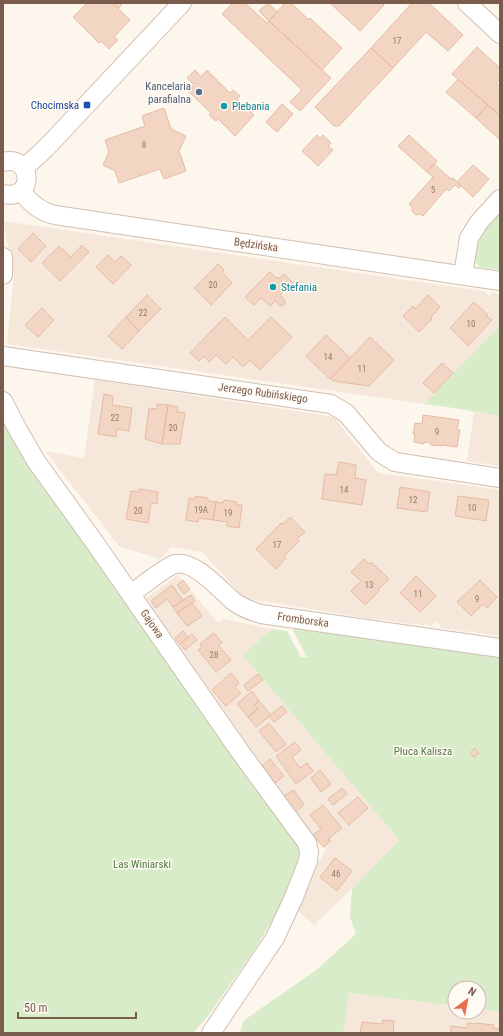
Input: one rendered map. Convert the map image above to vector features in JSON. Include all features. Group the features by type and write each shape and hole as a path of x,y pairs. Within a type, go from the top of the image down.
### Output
{"street":[{"path":"24,168 46,148 182,3"},
{"path":"467,3 500,34"},
{"path":"3,162 16,162 24,168 27,178 24,188 21,191 11,195 3,194"},
{"name":"Będzińska","path":"21,191 34,206 47,213 55,215 500,281"},
{"path":"463,275 469,238 479,222 500,199"},
{"path":"3,257 3,275"},
{"name":"Jerzego Rubińskiego","path":"3,356 326,403 339,408 346,413 379,452 395,462 500,478"},
{"name":"Gajowa","path":"3,402 36,461 131,594 241,754 307,843 309,852 308,861 294,897 275,938 212,1033"},
{"name":"Fromborska","path":"131,594 173,564 183,564 196,569 234,602 249,611 261,614 500,648"}],"shaded area":[{"path":"3,221 484,291 489,296 492,292 500,294 500,325 424,404 7,344 14,274"},
{"path":"95,380 334,417 378,473 500,490 500,636 442,628 437,622 429,626 427,624 423,625 366,618 244,598 202,552 171,547 160,559 120,547 45,451 84,458"},
{"path":"474,412 500,416 500,466 467,461"},
{"path":"178,575 218,623 224,619 272,629 244,655 399,840 352,889 314,925 295,908 307,881 326,850 295,812 143,600"},
{"path":"348,993 447,1005 447,1020 487,1020 487,1010 500,1012 500,1033 343,1033"}],"green space":[{"path":"500,211 500,270 480,267 474,261 476,243 485,228"},
{"path":"500,325 500,416 424,404"},
{"name":"Las Winiarski","path":"3,418 294,837 302,853 282,904 257,946 208,1016 193,1033 3,1033"},
{"name":"Płuca Kalisza","path":"295,628 500,658 500,1012 487,1010 487,980 447,980 447,1005 349,993 343,1033 240,1033 243,1021 315,971 356,934 350,917 352,889 399,840 243,655 272,629 287,631 301,657 307,657 293,631"}],"building":[{"path":"87,3 112,3 130,20 114,37 118,40 109,49 101,41 99,43 73,17"},
{"path":"112,3 123,3 118,9"},
{"path":"233,3 245,3 267,23 269,21 331,78 300,111 290,102 302,90 222,14"},
{"path":"268,3 277,12 269,21 259,11"},
{"path":"285,3 291,3 309,20 310,18 342,48 322,70 269,21"},
{"path":"330,3 382,3 384,5 360,31"},
{"path":"412,3 429,3 463,35 448,51 426,32 393,68 371,48"},
{"path":"477,47 500,68 500,79 496,83 500,86 500,110 497,113 452,74"},
{"path":"371,48 393,68 339,126 334,126 315,107"},
{"name":"Plebania","path":"195,70 201,77 207,70 230,93 233,90 240,96 237,99 254,115 235,136 218,119 216,121 209,115 211,113 188,91 194,85 187,78"},
{"path":"458,79 488,105 476,118 446,92"},
{"path":"282,104 293,114 277,132 266,122"},
{"path":"488,105 500,115 500,140 476,118"},
{"path":"164,108 171,129 186,136 179,151 186,171 164,179 160,169 119,183 115,171 103,165 109,152 105,140 145,126 142,116"},
{"path":"317,135 320,138 323,135 331,143 328,146 333,150 318,166 302,151"},
{"path":"409,135 437,161 427,172 398,146"},
{"path":"434,164 461,186 459,188 455,185 449,191 446,189 423,216 420,214 416,215 412,211 412,207 409,204 433,177 427,172"},
{"path":"473,165 489,179 473,197 457,182"},
{"path":"33,233 46,246 31,262 18,249"},
{"path":"82,245 89,252 60,281 42,263 59,246 71,257"},
{"path":"108,255 115,262 121,256 131,265 113,284 96,267"},
{"path":"218,264 224,270 222,272 232,283 211,305 194,288"},
{"name":"Stefania","path":"270,272 276,278 281,278 284,274 294,284 280,295 285,301 285,304 281,306 275,301 270,306 261,298 254,305 245,297"},
{"path":"147,295 161,309 139,331 126,317"},
{"path":"428,295 440,307 431,317 432,319 419,332 403,316 413,306 415,309"},
{"path":"474,302 488,315 486,316 492,320 468,346 450,328"},
{"path":"42,308 54,320 38,337 25,325"},
{"path":"126,317 139,331 122,349 108,336"},
{"path":"225,317 248,340 271,317 292,337 260,370 250,360 243,367 233,357 226,364 216,355 209,362 204,356 199,361 190,353"},
{"path":"326,335 350,358 330,379 306,356"},
{"path":"370,337 394,360 369,386 333,381 331,378"},
{"path":"442,363 453,373 434,393 423,383"},
{"path":"104,394 113,396 112,405 132,408 129,431 117,429 116,437 98,434"},
{"path":"157,404 168,405 162,444 145,439 149,408 157,409"},
{"path":"168,405 178,407 177,412 185,413 180,444 162,444"},
{"path":"423,415 459,420 457,430 460,430 457,447 414,442 415,434 413,434 415,423 422,424"},
{"path":"339,462 356,465 355,478 366,480 362,505 322,499 325,474 336,475"},
{"path":"400,487 430,492 427,512 397,508"},
{"path":"139,489 158,492 157,504 151,503 148,523 126,519 131,491 139,492"},
{"path":"195,496 208,498 208,501 216,502 213,520 199,518 198,522 186,520 189,498 195,499"},
{"path":"458,496 489,500 486,521 455,516"},
{"path":"224,500 237,502 236,505 242,505 239,528 227,526 227,522 213,520 216,502 223,503"},
{"path":"290,517 305,532 297,539 299,541 284,556 286,558 276,569 256,549 281,523 283,524"},
{"path":"364,559 369,564 371,562 389,579 365,605 351,591 361,581 351,572"},
{"path":"416,576 436,596 420,612 400,593"},
{"path":"183,580 190,589 184,594 177,585"},
{"path":"480,580 497,597 487,608 483,604 471,616 457,602"},
{"path":"172,585 183,600 173,607 167,599 156,608 151,601"},
{"path":"191,595 195,601 177,613 173,607"},
{"path":"192,603 202,616 187,626 177,613"},
{"path":"183,631 188,637 180,644 175,638"},
{"path":"214,633 222,643 218,645 231,660 216,672 198,650 202,647 200,644"},
{"path":"192,634 197,640 185,650 180,644"},
{"path":"231,673 239,683 235,687 241,693 226,706 212,690"},
{"path":"258,674 263,680 248,691 244,685"},
{"path":"252,691 259,701 254,705 258,709 248,717 237,704"},
{"path":"259,701 271,715 256,727 248,717 258,709 254,705"},
{"path":"282,706 287,712 274,722 269,716"},
{"path":"269,723 286,744 276,752 259,731"},
{"path":"295,742 301,750 292,757 300,768 307,763 313,771 296,784 276,756"},
{"path":"475,748 479,753 474,757 470,753"},
{"path":"270,759 284,776 275,783 262,766"},
{"path":"320,770 331,784 321,792 311,778"},
{"path":"342,788 347,794 333,805 328,799"},
{"path":"294,790 304,805 295,812 284,796"},
{"path":"358,797 368,808 349,825 338,813"},
{"path":"323,805 342,828 328,839 331,841 323,847 313,835 321,829 310,815"},
{"path":"335,858 352,871 337,891 320,877"},
{"path":"383,1020 394,1021 393,1033 360,1033 362,1022 382,1024"},
{"path":"468,1023 494,1025 493,1028 500,1029 500,1033 451,1033 451,1026 467,1028"}],"place":[{"name":"Kancelaria parafialna","path":"199,92"},
{"name":"Chocimska","path":"87,105"},
{"name":"Plebania","path":"224,106"},
{"name":"Stefania","path":"273,287"}]}
